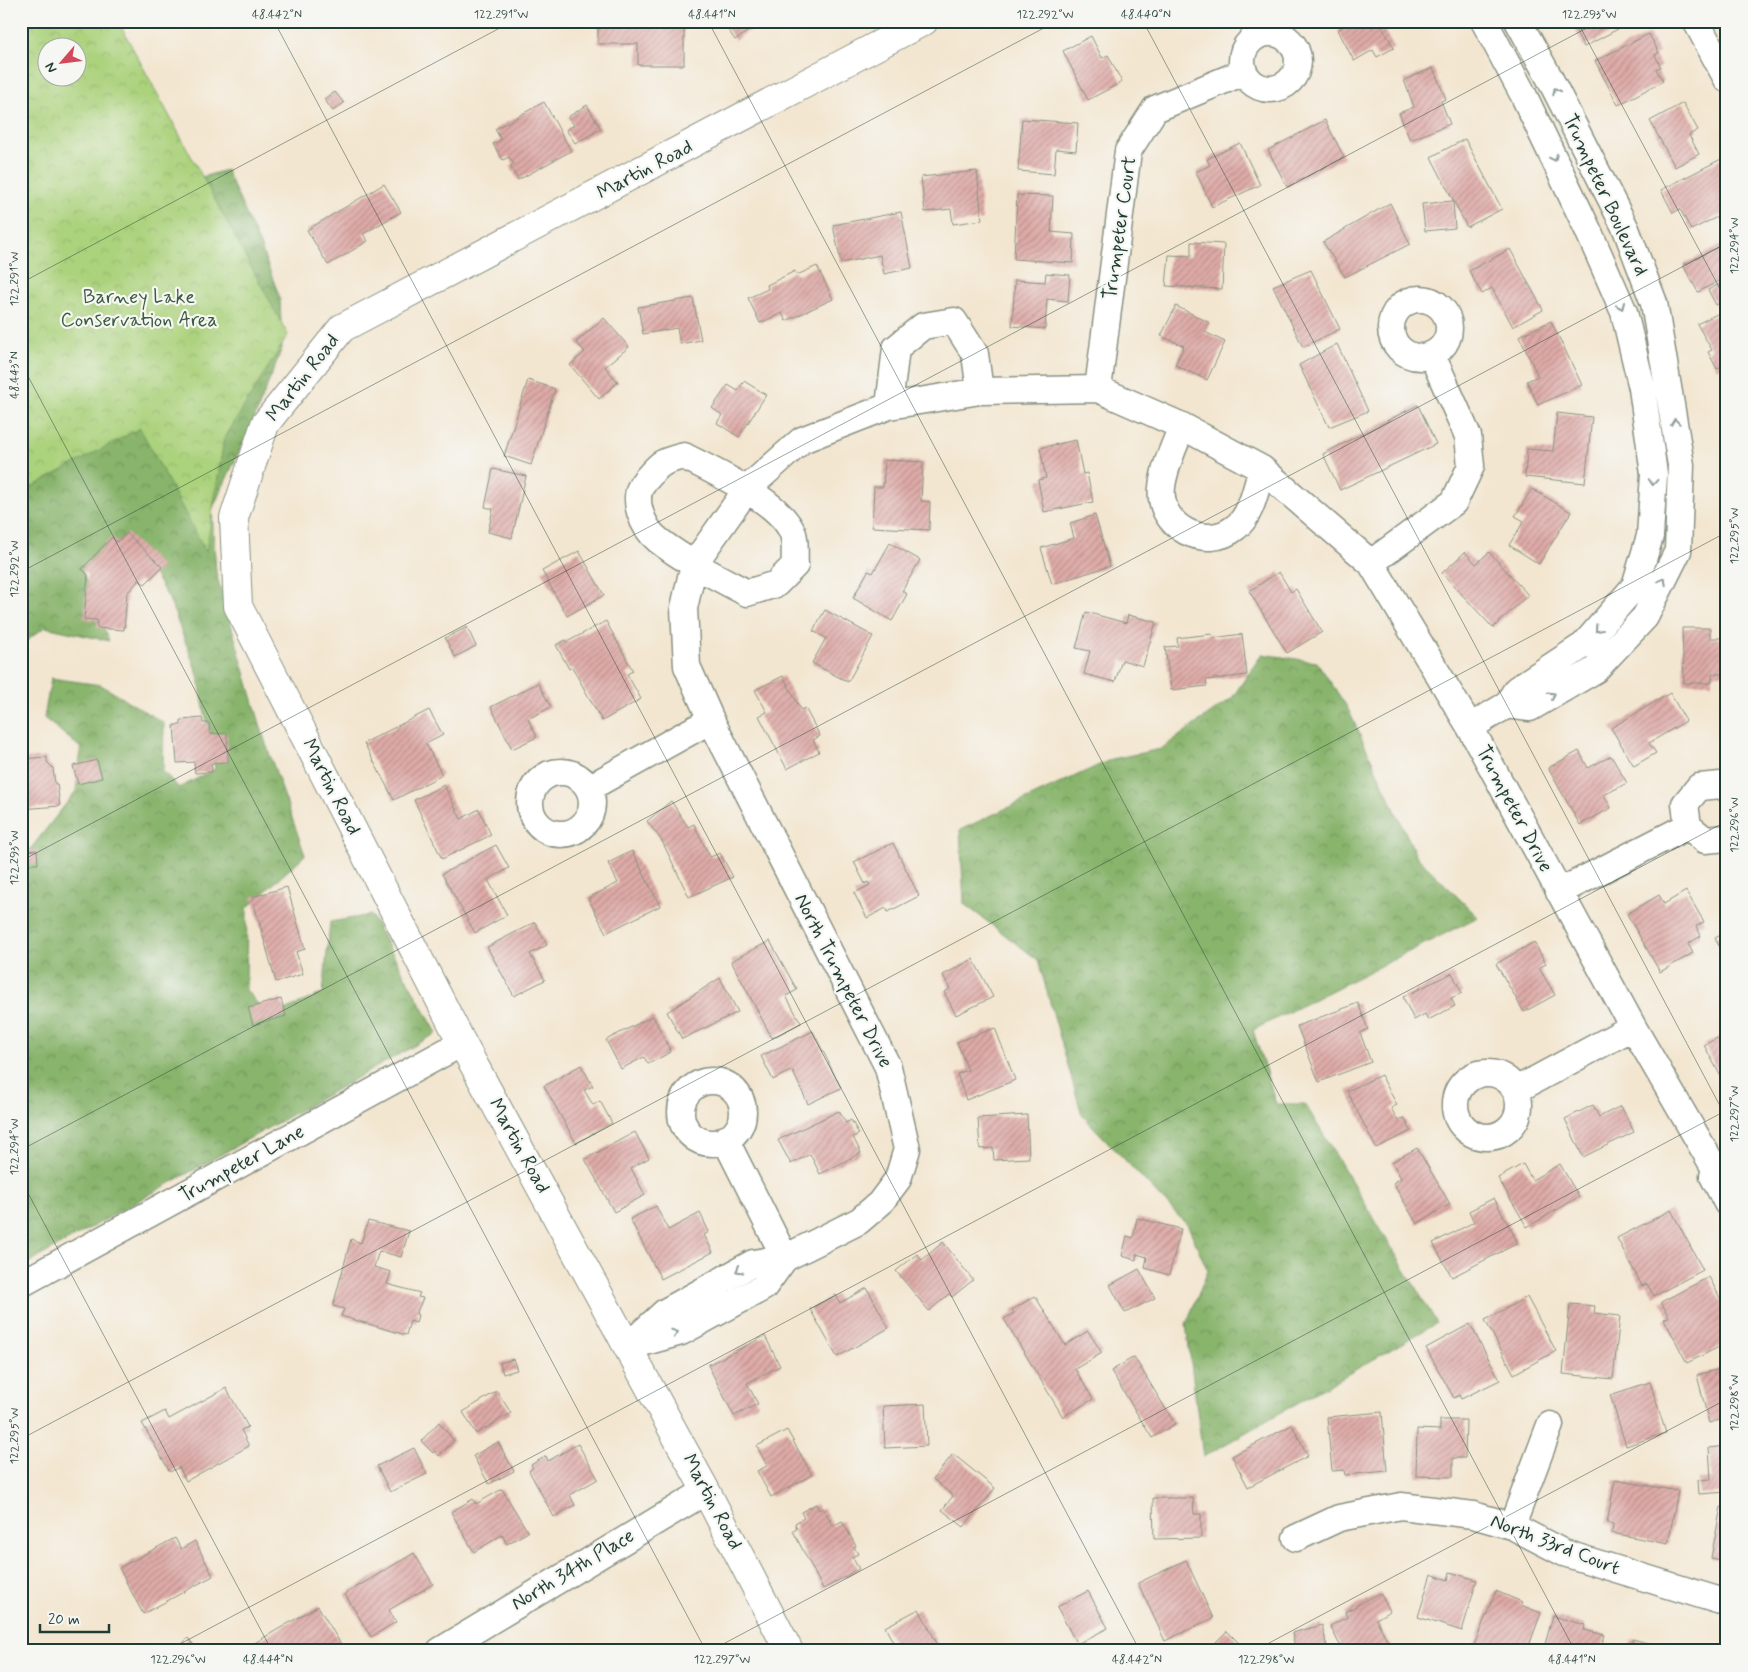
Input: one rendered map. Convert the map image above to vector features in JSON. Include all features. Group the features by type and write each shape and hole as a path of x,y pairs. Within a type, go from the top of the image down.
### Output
{"street":[{"name":"Martin Road","path":"789,1651 706,1491 462,1043 238,606 234,518 265,424 342,328 753,113 924,21"},
{"name":"Trumpeter Boulevard","path":"1470,727 1507,705 1517,689 1584,645 1635,586 1650,536 1654,474 1642,388 1624,312 1588,230 1523,94 1484,21"},
{"name":"Trumpeter Boulevard","path":"1507,705 1530,708 1595,670 1644,617 1678,551 1681,465 1654,303 1626,229 1518,21"},
{"path":"1696,21 1727,79"},
{"name":"Trumpeter Court","path":"1098,389 1128,151 1155,109 1244,72"},
{"path":"889,406 896,348 923,326 954,321 975,354 980,391"},
{"path":"1371,563 1454,502 1471,466 1468,436 1432,355"},
{"name":"North Trumpeter Drive","path":"628,1346 681,1332 764,1287 785,1258 858,1221 880,1203 898,1179 907,1149 888,1067 710,720 687,666 684,608 694,564 748,489 802,440 889,406 980,391 1098,389 1182,426 1262,469 1371,563 1470,727"},
{"path":"1182,426 1161,488 1163,506 1172,522 1186,533 1203,538 1221,536 1236,527 1248,513 1262,469"},
{"path":"684,456 748,489 780,514 793,534 795,565 776,584 747,593 694,564 656,538 637,508 639,488 661,462 684,456"},
{"path":"589,788 710,720"},
{"name":"Trumpeter Drive","path":"1470,727 1633,1027 1723,1171 1713,1176 1727,1203"},
{"path":"1727,789 1721,785 1700,787 1686,804 1688,826 1705,840 1727,838"},
{"name":"Trumpeter Drive","path":"1559,892 1688,826"},
{"path":"1516,1090 1633,1027"},
{"name":"Trumpeter Lane","path":"21,1284 462,1043"},
{"path":"725,1139 785,1258"},
{"path":"1512,1526 1550,1425"},
{"name":"North 34th Place","path":"440,1651 706,1491"},
{"name":"North 33rd Court","path":"1296,1538 1338,1518 1401,1506 1473,1515 1512,1526 1564,1553 1727,1603"}],"green space":[{"path":"21,21 38,38 38,88 58,88 158,190 226,170 260,245 280,298 282,348 253,422 212,510 216,573 265,741 305,855 247,908 246,990 269,1017 323,993 330,922 371,915 437,1033 21,1267 21,861 76,791 81,748 44,718 51,678 101,685 164,723 163,771 179,788 215,769 198,675 169,599 136,544 81,568 109,641 45,627 21,645"},
{"name":"Barney Lake Conservation Area","path":"21,21 118,21 288,335 224,439 206,552 140,428 21,493"},
{"path":"1262,654 1317,662 1347,707 1417,857 1478,917 1253,1030 1276,1104 1305,1104 1437,1323 1203,1457 1186,1324 1208,1271 1188,1226 1082,1115 1038,960 964,904 960,830 1112,759 1161,749 1232,698"}],"building":[{"path":"598,21 684,21 684,65 638,65 638,44 598,44"},
{"path":"722,21 764,21 735,40"},
{"path":"1339,21 1379,21 1394,48 1377,57 1373,50 1354,61 1338,30 1342,27"},
{"path":"1571,21 1633,21 1584,47"},
{"path":"1649,34 1659,53 1655,55 1661,67 1656,69 1663,81 1618,105 1595,61"},
{"path":"1091,36 1102,58 1108,55 1122,82 1088,100 1063,51"},
{"path":"1433,68 1446,99 1441,101 1450,124 1410,140 1399,113 1414,107 1404,80"},
{"path":"335,92 344,103 333,111 324,99"},
{"path":"544,102 571,151 518,180 510,166 514,164 509,157 503,160 493,144 501,140 495,129"},
{"path":"1683,103 1698,130 1689,135 1699,154 1675,167 1650,121"},
{"path":"587,105 601,129 575,143 566,130 574,125 568,117"},
{"path":"1022,119 1078,123 1076,151 1056,149 1054,174 1018,171"},
{"path":"1325,120 1344,157 1287,187 1268,150"},
{"path":"1465,139 1502,209 1467,227 1431,157"},
{"path":"1240,143 1260,185 1212,207 1196,172 1210,165 1207,159"},
{"path":"1727,156 1727,212 1691,230 1680,209 1673,213 1661,190"},
{"path":"977,171 982,220 953,224 951,209 925,212 921,177"},
{"path":"384,184 401,212 363,234 368,241 328,265 307,230"},
{"path":"1017,195 1053,196 1051,232 1074,234 1073,263 1014,259"},
{"path":"1453,201 1455,228 1425,231 1422,204"},
{"path":"1390,203 1410,244 1345,277 1323,242"},
{"path":"901,212 912,268 884,274 880,255 841,263 833,225"},
{"path":"1191,242 1224,244 1222,289 1166,286 1169,255 1191,256"},
{"path":"1725,243 1727,277 1698,292 1683,265"},
{"path":"1510,249 1543,310 1513,327 1492,288 1482,294 1469,271"},
{"path":"817,266 833,299 786,321 782,313 760,323 748,298 768,289 767,285 795,271 797,275"},
{"path":"1311,270 1340,329 1303,347 1273,286"},
{"path":"1046,273 1070,275 1068,301 1047,299 1045,329 1012,326 1015,280 1045,282"},
{"path":"1727,280 1727,300 1716,305 1708,290"},
{"path":"693,298 701,340 680,344 677,328 643,334 638,307"},
{"path":"1176,306 1210,323 1205,332 1225,342 1207,380 1175,365 1184,346 1161,336"},
{"path":"1727,309 1727,364 1717,369 1708,352 1712,350 1697,324"},
{"path":"604,318 629,347 605,367 618,382 599,399 570,365 585,352 576,342"},
{"path":"1551,321 1582,385 1538,405 1527,381 1538,376 1519,336"},
{"path":"1337,344 1368,411 1329,427 1299,365"},
{"path":"528,380 555,389 531,465 504,456"},
{"path":"744,381 766,395 739,437 717,423 722,415 712,408 728,385 738,391"},
{"path":"1418,405 1436,444 1340,490 1323,454"},
{"path":"1557,413 1592,417 1585,483 1525,477 1527,449 1553,451"},
{"path":"1076,440 1083,474 1087,473 1093,502 1044,512 1038,480 1046,478 1040,448"},
{"path":"885,460 923,462 921,501 930,502 929,530 872,527 874,487 883,487"},
{"path":"493,469 526,476 512,538 488,532 493,509 485,507"},
{"path":"1532,489 1571,512 1539,564 1509,545 1524,521 1515,516"},
{"path":"1095,515 1110,566 1052,584 1041,548 1074,538 1070,523"},
{"path":"127,533 162,567 145,584 139,580 127,593 124,630 97,628 97,620 84,619 88,575 82,569 112,537 117,542"},
{"path":"890,543 920,560 902,591 907,594 892,621 853,598 868,571 873,573"},
{"path":"579,551 604,595 567,616 542,571"},
{"path":"1465,552 1476,564 1489,552 1528,595 1493,628 1442,573"},
{"path":"1279,572 1291,592 1296,589 1322,632 1287,653 1249,591"},
{"path":"825,610 873,636 848,682 812,663 826,638 813,631"},
{"path":"1086,612 1126,623 1128,615 1156,622 1143,666 1122,660 1115,682 1084,674 1090,651 1076,648"},
{"path":"606,621 633,671 627,674 641,699 602,721 572,667 569,669 556,645 566,640 567,642"},
{"path":"467,627 476,646 455,657 445,638"},
{"path":"1682,628 1710,628 1710,638 1727,638 1727,674 1712,674 1712,683 1684,683"},
{"path":"1212,634 1213,638 1242,634 1247,675 1206,680 1207,686 1171,690 1165,647 1178,646 1177,638"},
{"path":"783,676 801,710 805,708 820,736 813,740 819,752 787,769 759,716 767,712 755,690"},
{"path":"538,683 551,707 528,719 537,737 512,749 491,707"},
{"path":"1670,693 1686,721 1649,743 1656,753 1634,766 1611,728"},
{"path":"429,710 443,735 426,744 442,775 394,800 364,743"},
{"path":"202,718 203,723 209,723 210,734 227,733 228,762 211,763 212,772 195,773 194,762 177,763 174,725 181,725 181,720"},
{"path":"1579,751 1588,768 1611,756 1627,783 1604,795 1611,808 1580,825 1548,768"},
{"path":"47,757 47,762 53,768 60,806 21,809 21,759"},
{"path":"97,760 102,778 78,784 73,766"},
{"path":"444,785 461,819 479,809 491,835 442,859 414,800"},
{"path":"671,801 688,827 694,824 710,857 720,853 733,877 689,897 662,841 647,821"},
{"path":"893,843 919,896 888,912 886,908 867,918 854,893 870,885 868,882 865,884 854,862"},
{"path":"496,845 509,868 488,880 507,915 475,933 442,874"},
{"path":"37,850 38,864 21,864 21,851"},
{"path":"632,851 660,906 606,933 588,898 618,883 608,863"},
{"path":"287,887 305,949 296,952 303,974 276,982 252,897"},
{"path":"1686,891 1704,922 1696,926 1701,936 1688,944 1693,953 1660,972 1627,914 1659,895 1664,904"},
{"path":"535,922 547,945 530,954 545,980 514,996 487,947"},
{"path":"1727,926 1727,951 1723,953 1715,938 1723,934 1721,929"},
{"path":"770,941 797,990 786,996 801,1023 772,1038 731,961"},
{"path":"1534,942 1546,964 1539,968 1555,995 1524,1012 1496,964"},
{"path":"973,959 993,997 956,1015 944,992 950,989 943,975"},
{"path":"1452,973 1462,993 1451,998 1455,1006 1428,1020 1425,1014 1414,1020 1403,997"},
{"path":"720,978 738,1012 682,1039 667,1012"},
{"path":"281,999 286,1016 253,1025 248,1008"},
{"path":"1358,1003 1368,1029 1360,1033 1371,1062 1319,1082 1297,1026"},
{"path":"653,1016 671,1052 648,1064 644,1057 621,1069 606,1040"},
{"path":"995,1028 1015,1080 966,1100 957,1074 968,1070 957,1042"},
{"path":"813,1031 841,1088 808,1104 792,1070 773,1080 761,1056"},
{"path":"1727,1033 1727,1103 1719,1090 1726,1086 1704,1045"},
{"path":"581,1065 593,1086 584,1090 593,1105 600,1101 612,1123 576,1143 544,1086"},
{"path":"1381,1075 1397,1105 1391,1108 1398,1121 1404,1118 1411,1131 1376,1148 1347,1091"},
{"path":"1593,1105 1599,1117 1621,1106 1634,1132 1583,1157 1565,1119"},
{"path":"839,1111 846,1123 851,1120 859,1134 853,1137 861,1153 820,1174 810,1154 791,1164 778,1140"},
{"path":"1027,1115 1029,1158 994,1160 993,1148 980,1149 978,1118"},
{"path":"635,1132 649,1158 631,1168 645,1195 614,1212 585,1159"},
{"path":"1417,1148 1450,1204 1417,1224 1393,1183 1401,1178 1392,1162"},
{"path":"1523,1164 1532,1180 1560,1164 1579,1197 1527,1227 1498,1178"},
{"path":"1494,1198 1518,1243 1452,1277 1433,1243 1474,1222 1469,1211"},
{"path":"656,1206 668,1230 700,1213 709,1232 704,1235 713,1252 661,1279 630,1219"},
{"path":"1671,1210 1703,1270 1654,1296 1647,1284 1642,1286 1617,1238"},
{"path":"1137,1218 1181,1229 1169,1275 1145,1268 1147,1257 1137,1254 1136,1260 1122,1256 1127,1236 1133,1238"},
{"path":"368,1221 409,1231 401,1257 379,1251 374,1267 391,1272 387,1284 420,1293 418,1297 423,1298 416,1314 418,1315 416,1323 410,1321 406,1335 341,1316 344,1309 333,1306 351,1239 361,1243"},
{"path":"943,1242 973,1280 952,1297 949,1294 929,1311 896,1271 917,1254 922,1260"},
{"path":"1139,1269 1155,1298 1125,1313 1110,1285"},
{"path":"1709,1277 1727,1311 1727,1343 1687,1363 1664,1319 1669,1317 1661,1302"},
{"path":"867,1288 889,1328 837,1357 810,1309 836,1295 840,1303"},
{"path":"1035,1296 1065,1345 1088,1331 1102,1353 1075,1369 1093,1399 1063,1417 1004,1319 1014,1313 1012,1310"},
{"path":"1527,1297 1556,1351 1514,1374 1485,1320"},
{"path":"1570,1304 1595,1306 1594,1313 1620,1316 1613,1379 1563,1374"},
{"path":"1470,1324 1500,1380 1461,1399 1459,1395 1454,1398 1426,1348"},
{"path":"765,1336 780,1366 747,1383 758,1404 734,1416 708,1365"},
{"path":"1134,1357 1175,1424 1152,1438 1111,1371"},
{"path":"513,1359 517,1370 503,1374 500,1363"},
{"path":"1727,1367 1727,1418 1709,1423 1697,1375"},
{"path":"1650,1382 1666,1433 1626,1446 1610,1395"},
{"path":"226,1388 248,1427 241,1430 249,1446 186,1481 179,1467 170,1472 142,1423 165,1411 169,1419"},
{"path":"497,1391 511,1413 476,1434 463,1412"},
{"path":"925,1404 927,1446 885,1448 883,1406"},
{"path":"1382,1412 1387,1471 1345,1475 1344,1470 1332,1471 1327,1417"},
{"path":"1440,1420 1466,1420 1465,1458 1453,1458 1453,1477 1416,1476 1417,1429 1440,1430"},
{"path":"439,1422 454,1441 439,1456 435,1451 433,1453 421,1441"},
{"path":"1292,1425 1308,1456 1248,1487 1232,1456"},
{"path":"787,1430 812,1475 771,1497 757,1471 767,1466 757,1446"},
{"path":"498,1442 514,1471 489,1484 473,1456"},
{"path":"578,1444 598,1479 570,1495 575,1505 554,1517 529,1471 533,1468 531,1465 546,1456 548,1461"},
{"path":"1727,1446 1727,1492 1699,1494 1698,1480 1711,1479 1709,1448"},
{"path":"414,1448 427,1474 390,1492 377,1466"},
{"path":"953,1454 995,1488 964,1527 942,1510 953,1496 933,1479"},
{"path":"1615,1480 1678,1491 1668,1544 1612,1533 1613,1524 1607,1523"},
{"path":"502,1489 528,1532 507,1544 502,1535 474,1552 451,1512 473,1499 476,1504"},
{"path":"1153,1498 1193,1498 1194,1514 1201,1514 1201,1538 1154,1539"},
{"path":"816,1504 819,1510 823,1508 833,1526 842,1521 856,1546 854,1547 858,1554 852,1557 859,1569 823,1589 793,1531 797,1529 795,1523 804,1518 801,1512"},
{"path":"1721,1507 1727,1508 1727,1561 1711,1558"},
{"path":"175,1538 181,1549 195,1541 213,1576 143,1614 119,1568"},
{"path":"414,1553 433,1584 389,1610 396,1622 371,1637 345,1594"},
{"path":"1186,1560 1213,1618 1165,1641 1138,1583"},
{"path":"1450,1572 1477,1580 1462,1631 1418,1617 1431,1574 1448,1580"},
{"path":"1088,1591 1108,1628 1077,1644 1057,1607"},
{"path":"1496,1591 1522,1602 1521,1605 1541,1613 1527,1651 1489,1651 1474,1645"},
{"path":"1380,1593 1390,1611 1376,1619 1391,1647 1384,1651 1343,1651 1330,1626 1347,1617 1345,1612"},
{"path":"318,1606 342,1646 334,1651 241,1651"},
{"path":"919,1609 941,1651 898,1651 885,1627"},
{"path":"1553,1616 1585,1625 1584,1630 1605,1635 1600,1651 1543,1651"},
{"path":"1322,1625 1328,1651 1296,1651 1292,1633"},
{"path":"1227,1631 1247,1651 1207,1651"},
{"path":"188,1638 199,1651 175,1651"},
{"path":"1633,1639 1673,1650 1673,1651 1629,1651"},
{"path":"584,1643 588,1651 571,1651"}]}
